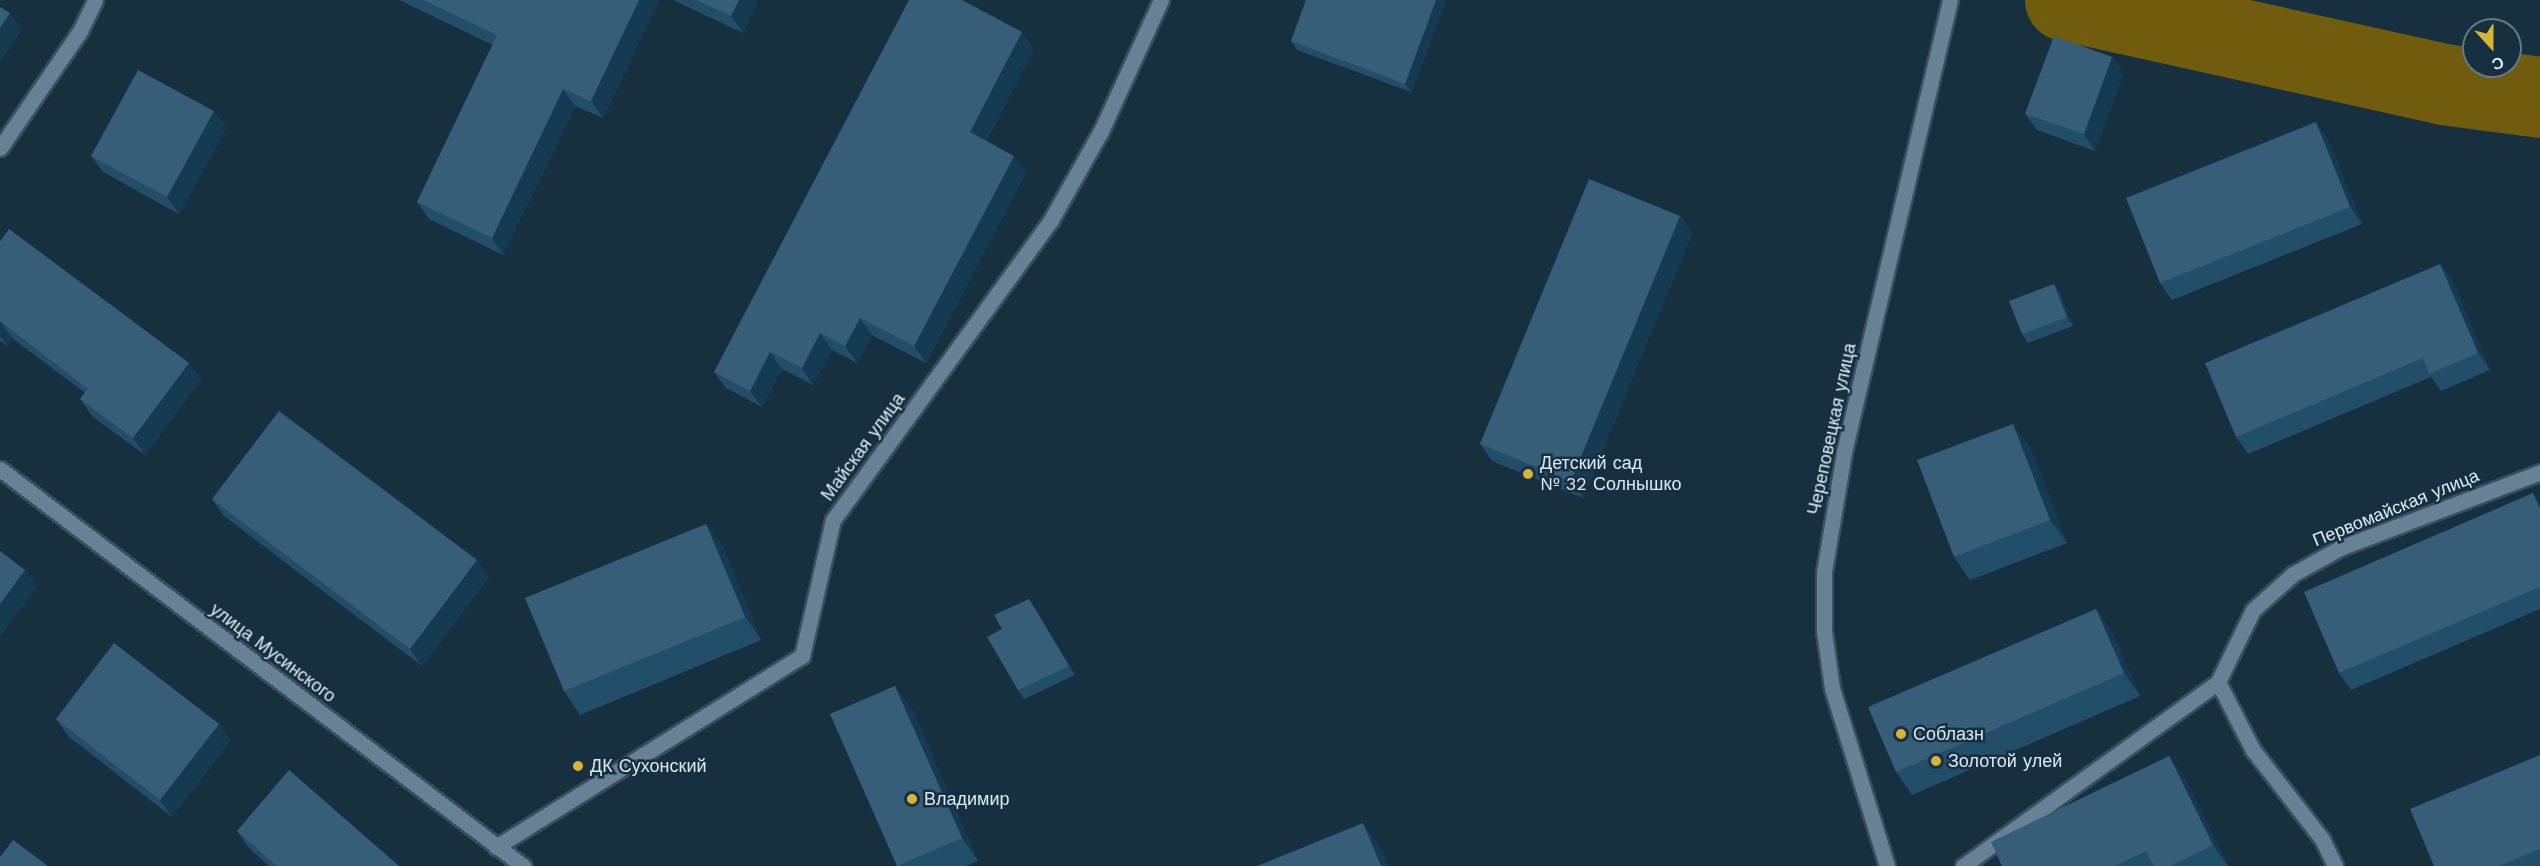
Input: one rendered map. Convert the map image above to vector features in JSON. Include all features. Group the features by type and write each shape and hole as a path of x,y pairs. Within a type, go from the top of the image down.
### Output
{"street":[{"path":"0,148 80,31 95,0"},
{"name":"Майская улица","path":"496,847 802,657 833,520 1051,220 1101,131 1161,0"},
{"name":"Череповецкая улица","path":"1887,866 1832,688 1824,630 1824,572 1844,452 1950,0"},
{"name":"улица Мусинского","path":"0,470 523,866"},
{"name":"Первомайская улица","path":"1964,866 2218,682 2253,610 2293,573 2342,547 2540,472"},
{"path":"2218,682 2253,750 2322,839 2335,866"}],"building":[{"path":"423,0 639,0 591,101 563,89 492,238 417,202 497,35"},
{"path":"696,0 739,0 731,16"},
{"path":"909,0 962,0 1022,32 970,132 1014,156 914,346 860,318 845,346 820,333 802,368 770,352 750,391 714,372"},
{"path":"1306,0 1436,0 1405,84 1291,41"},
{"path":"0,7 10,13 0,28"},
{"path":"2054,36 2112,57 2084,134 2025,114"},
{"path":"138,70 214,111 167,197 91,156"},
{"path":"2316,122 2350,207 2160,283 2126,198"},
{"path":"1589,179 1680,216 1571,481 1480,444"},
{"path":"9,229 189,363 133,438 80,399 88,389 0,321 0,241"},
{"path":"2440,264 2478,353 2429,374 2423,358 2236,437 2205,363"},
{"path":"2054,284 2067,317 2022,334 2009,301"},
{"path":"279,411 477,560 410,649 212,499"},
{"path":"2013,424 2050,520 1954,557 1917,460"},
{"path":"2533,493 2540,509 2540,587 2339,673 2304,592"},
{"path":"706,524 745,617 564,691 525,598"},
{"path":"0,551 25,570 0,604"},
{"path":"1029,599 1069,666 1018,690 987,637 1002,629 994,615"},
{"path":"2096,609 2124,673 1896,772 1868,707"},
{"path":"114,643 219,724 160,800 56,719"},
{"name":"Владимир","path":"895,686 962,838 897,866 830,714"},
{"path":"2540,755 2540,849 2499,866 2434,866 2410,809"},
{"path":"2169,756 2213,845 2170,866 2154,866 2146,851 2115,866 2002,866 1991,842"},
{"path":"289,770 399,866 277,866 237,831"},
{"path":"1363,823 1381,866 1257,866"},
{"path":"13,840 48,866 0,866 0,857"}],"waterway":[{"path":"2065,0 2443,84 2540,97"}],"place":[{"name":"Детский сад № 32 Солнышко","path":"1528,474"},
{"name":"Соблазн","path":"1901,734"},
{"name":"Золотой улей","path":"1936,761"},
{"name":"ДК Сухонский","path":"578,766"},
{"name":"Владимир","path":"912,799"}]}
